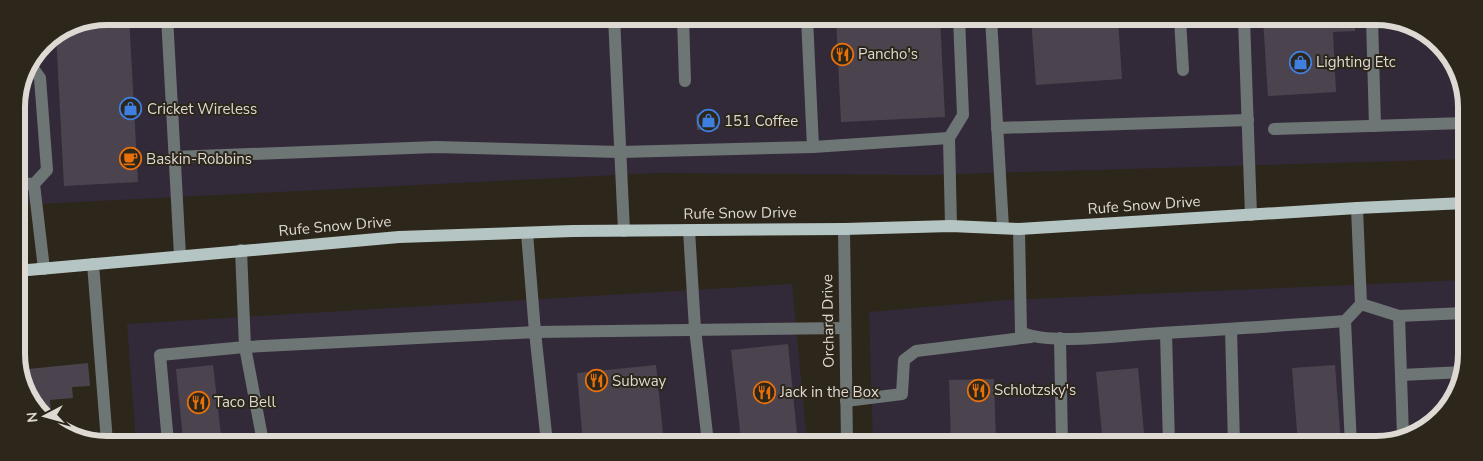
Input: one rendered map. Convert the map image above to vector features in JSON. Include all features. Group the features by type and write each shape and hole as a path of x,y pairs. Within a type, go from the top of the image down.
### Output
{"main road":[{"name":"Rufe Snow Drive","path":"25,270 399,237 624,231 951,226 1019,229 1357,208 1458,204"}],"street":[{"path":"167,25 180,256"},
{"path":"614,25 624,231"},
{"path":"683,25 685,81"},
{"path":"807,25 813,147"},
{"path":"951,226 949,138 963,115 959,25"},
{"path":"991,25 1003,228"},
{"path":"1180,25 1183,70"},
{"path":"1244,25 1251,215"},
{"path":"1372,25 1374,126"},
{"path":"34,70 40,78 47,170 34,184 44,269"},
{"path":"997,128 1248,120"},
{"path":"1274,129 1458,123"},
{"path":"174,157 436,147 620,152 813,147 949,138"},
{"path":"25,183 34,184"},
{"path":"1351,436 1345,322 1361,304 1357,208"},
{"name":"Orchard Drive","path":"844,229 847,436"},
{"path":"1019,229 1021,332 1031,337"},
{"path":"689,230 695,329 707,436"},
{"path":"527,233 546,436"},
{"path":"241,250 245,347 262,436"},
{"path":"92,264 106,436"},
{"path":"1361,304 1399,316 1458,313"},
{"path":"1399,316 1403,431"},
{"path":"846,401 902,394 904,360 916,351 1031,337 1060,338 1345,322"},
{"path":"167,436 160,355 245,347 535,332 845,328"},
{"path":"1231,329 1234,436"},
{"path":"1166,332 1169,436"},
{"path":"1060,338 1062,436"},
{"path":"1401,375 1456,372"}],"shaded area":[{"path":"107,25 1376,25 1407,31 1426,42 1438,53 1454,81 1458,107 1458,159 927,175 656,173 25,205 25,102 33,71 53,45 81,29"},
{"path":"1458,280 1457,365 1452,385 1434,412 1407,430 1381,436 873,436 869,312 1006,300"},
{"path":"792,284 806,436 136,436 127,324"}],"building":[{"path":"107,25 129,25 138,182 64,186 56,43 81,29"},
{"path":"836,25 940,25 945,117 841,122"},
{"path":"1032,25 1118,25 1122,79 1036,85"},
{"name":"Lighting Etc","path":"1263,25 1355,25 1355,31 1333,32 1336,92 1268,96"},
{"name":"151 Coffee","path":"718,113 719,129 697,130 696,114"},
{"name":"Jack in the Box","path":"788,344 797,434 741,436 731,350"},
{"path":"88,363 90,386 72,387 73,398 50,400 51,414 33,390 27,369"},
{"name":"Taco Bell","path":"213,365 221,435 183,436 176,369"},
{"path":"656,365 663,436 582,436 577,373"},
{"path":"1335,365 1340,436 1297,436 1292,368"},
{"path":"1138,368 1144,436 1102,436 1096,372"},
{"path":"994,379 996,436 951,436 949,380"}],"place":[{"name":"Pancho's","path":"842,54"},
{"name":"Lighting Etc","path":"1300,62"},
{"name":"Cricket Wireless","path":"131,109"},
{"name":"151 Coffee","path":"708,121"},
{"name":"Baskin-Robbins","path":"130,159"},
{"name":"Subway","path":"596,381"},
{"name":"Schlotzsky's","path":"978,390"},
{"name":"Jack in the Box","path":"764,392"},
{"name":"Taco Bell","path":"198,402"}]}
